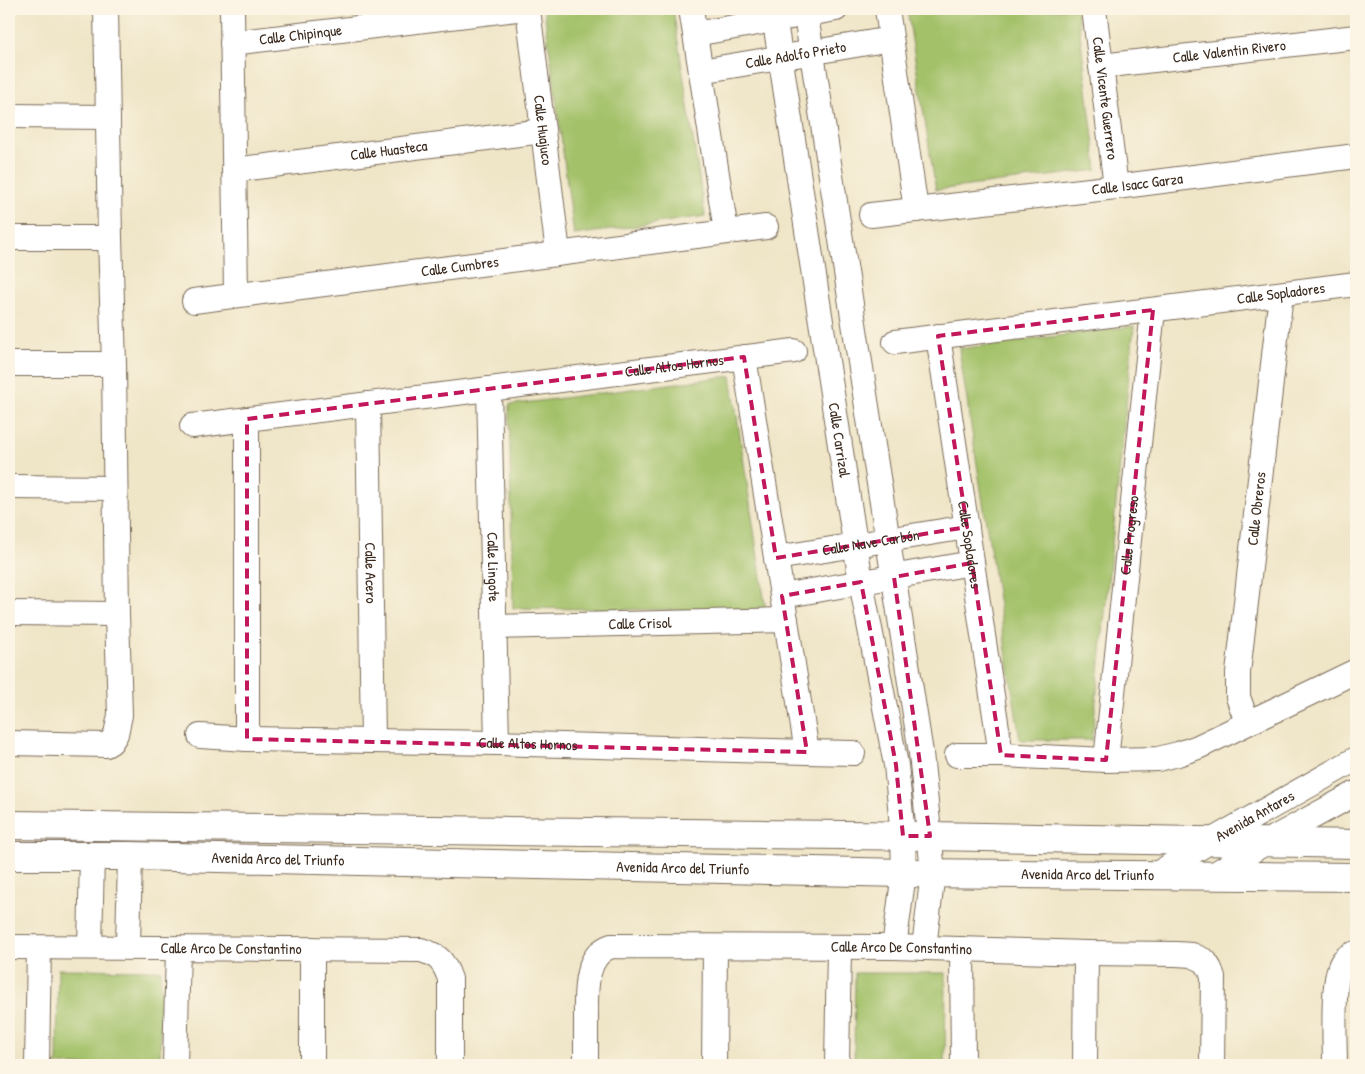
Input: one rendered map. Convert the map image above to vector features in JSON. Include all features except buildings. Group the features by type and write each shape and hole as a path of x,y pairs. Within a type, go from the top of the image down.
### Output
{"street":[{"path":"9,743 106,745 111,742 116,734 120,715 106,9"},
{"path":"232,9 236,295"},
{"name":"Calle Chipinque","path":"232,43 517,9"},
{"name":"Calle Huajuco","path":"528,9 558,253"},
{"path":"691,9 726,231"},
{"path":"695,34 773,14 836,9"},
{"path":"887,9 916,210"},
{"name":"Calle Vicente Guerrero","path":"1094,9 1116,187"},
{"path":"805,11 921,753 933,872 924,948"},
{"name":"Calle Carrizal","path":"773,14 861,582 896,765 903,836 904,872 894,948"},
{"name":"Calle Valentin Rivero","path":"1101,66 1356,37"},
{"name":"Calle Adolfo Prieto","path":"701,71 892,39"},
{"path":"9,116 108,117"},
{"name":"Calle Huasteca","path":"234,170 543,131"},
{"name":"Calle Isacc Garza","path":"871,215 1116,187 1356,156"},
{"name":"Calle Cumbres","path":"194,300 766,226"},
{"path":"9,238 110,238"},
{"name":"Calle Sopladores","path":"896,342 1356,284"},
{"name":"Calle Obreros","path":"1247,722 1238,697 1238,673 1280,294"},
{"name":"Calle Progreso","path":"1106,760 1152,310"},
{"name":"Calle Sopladores","path":"938,336 1001,754"},
{"name":"Calle Altos Hornos","path":"192,426 794,351"},
{"name":"Calle Altos Hornos","path":"744,357 807,752"},
{"path":"9,364 114,364"},
{"name":"Calle Lingote","path":"489,389 497,743"},
{"name":"Calle Acero","path":"368,404 374,740"},
{"path":"247,419 247,739"},
{"path":"9,488 115,488"},
{"name":"Calle Nave Carbón","path":"776,558 967,526"},
{"path":"782,596 972,563"},
{"path":"9,613 117,614"},
{"name":"Calle Crisol","path":"495,627 786,620"},
{"path":"957,755 1001,754 1106,760 1158,759 1198,747 1356,671"},
{"name":"Calle Altos Hornos","path":"200,736 247,739 374,740 853,753"},
{"name":"Avenida Antares","path":"1155,875 1356,759"},
{"name":"Avenida Antares","path":"1213,875 1265,843 1356,793"},
{"name":"Avenida Arco del Triunfo","path":"9,825 930,836 1356,844"},
{"name":"Avenida Arco del Triunfo","path":"9,856 130,856 904,872 1356,877"},
{"path":"90,947 92,856"},
{"path":"128,947 130,856"},
{"name":"Calle Arco De Constantino","path":"586,1065 586,994 588,977 592,963 599,952 611,946 924,948 1192,955 1204,961 1213,977 1212,1065"},
{"name":"Calle Arco De Constantino","path":"9,947 421,950 433,953 446,968 450,979 450,1065"},
{"path":"714,1065 715,947"},
{"path":"37,1065 39,948"},
{"path":"837,1065 838,948"},
{"path":"175,1065 178,949"},
{"path":"312,949 312,1065"},
{"path":"962,949 963,1065"},
{"path":"1085,1065 1086,953"},
{"path":"1334,1065 1337,975 1349,957"}],"highlighted area":[{"path":"1153,310 1106,760 1001,755 972,563 894,577 930,836 903,836 896,765 861,582 782,596 807,752 247,739 247,419 744,357 776,558 967,527 938,336"}],"green space":[{"path":"544,9 673,9 705,216 574,235"},
{"path":"907,9 1077,9 1097,170 936,190"},
{"path":"1134,326 1092,740 1020,740 959,349"},
{"path":"731,376 766,611 513,608 509,405"},
{"path":"58,969 161,970 160,1065 57,1065"},
{"path":"855,973 946,973 945,1065 854,1065"}]}
